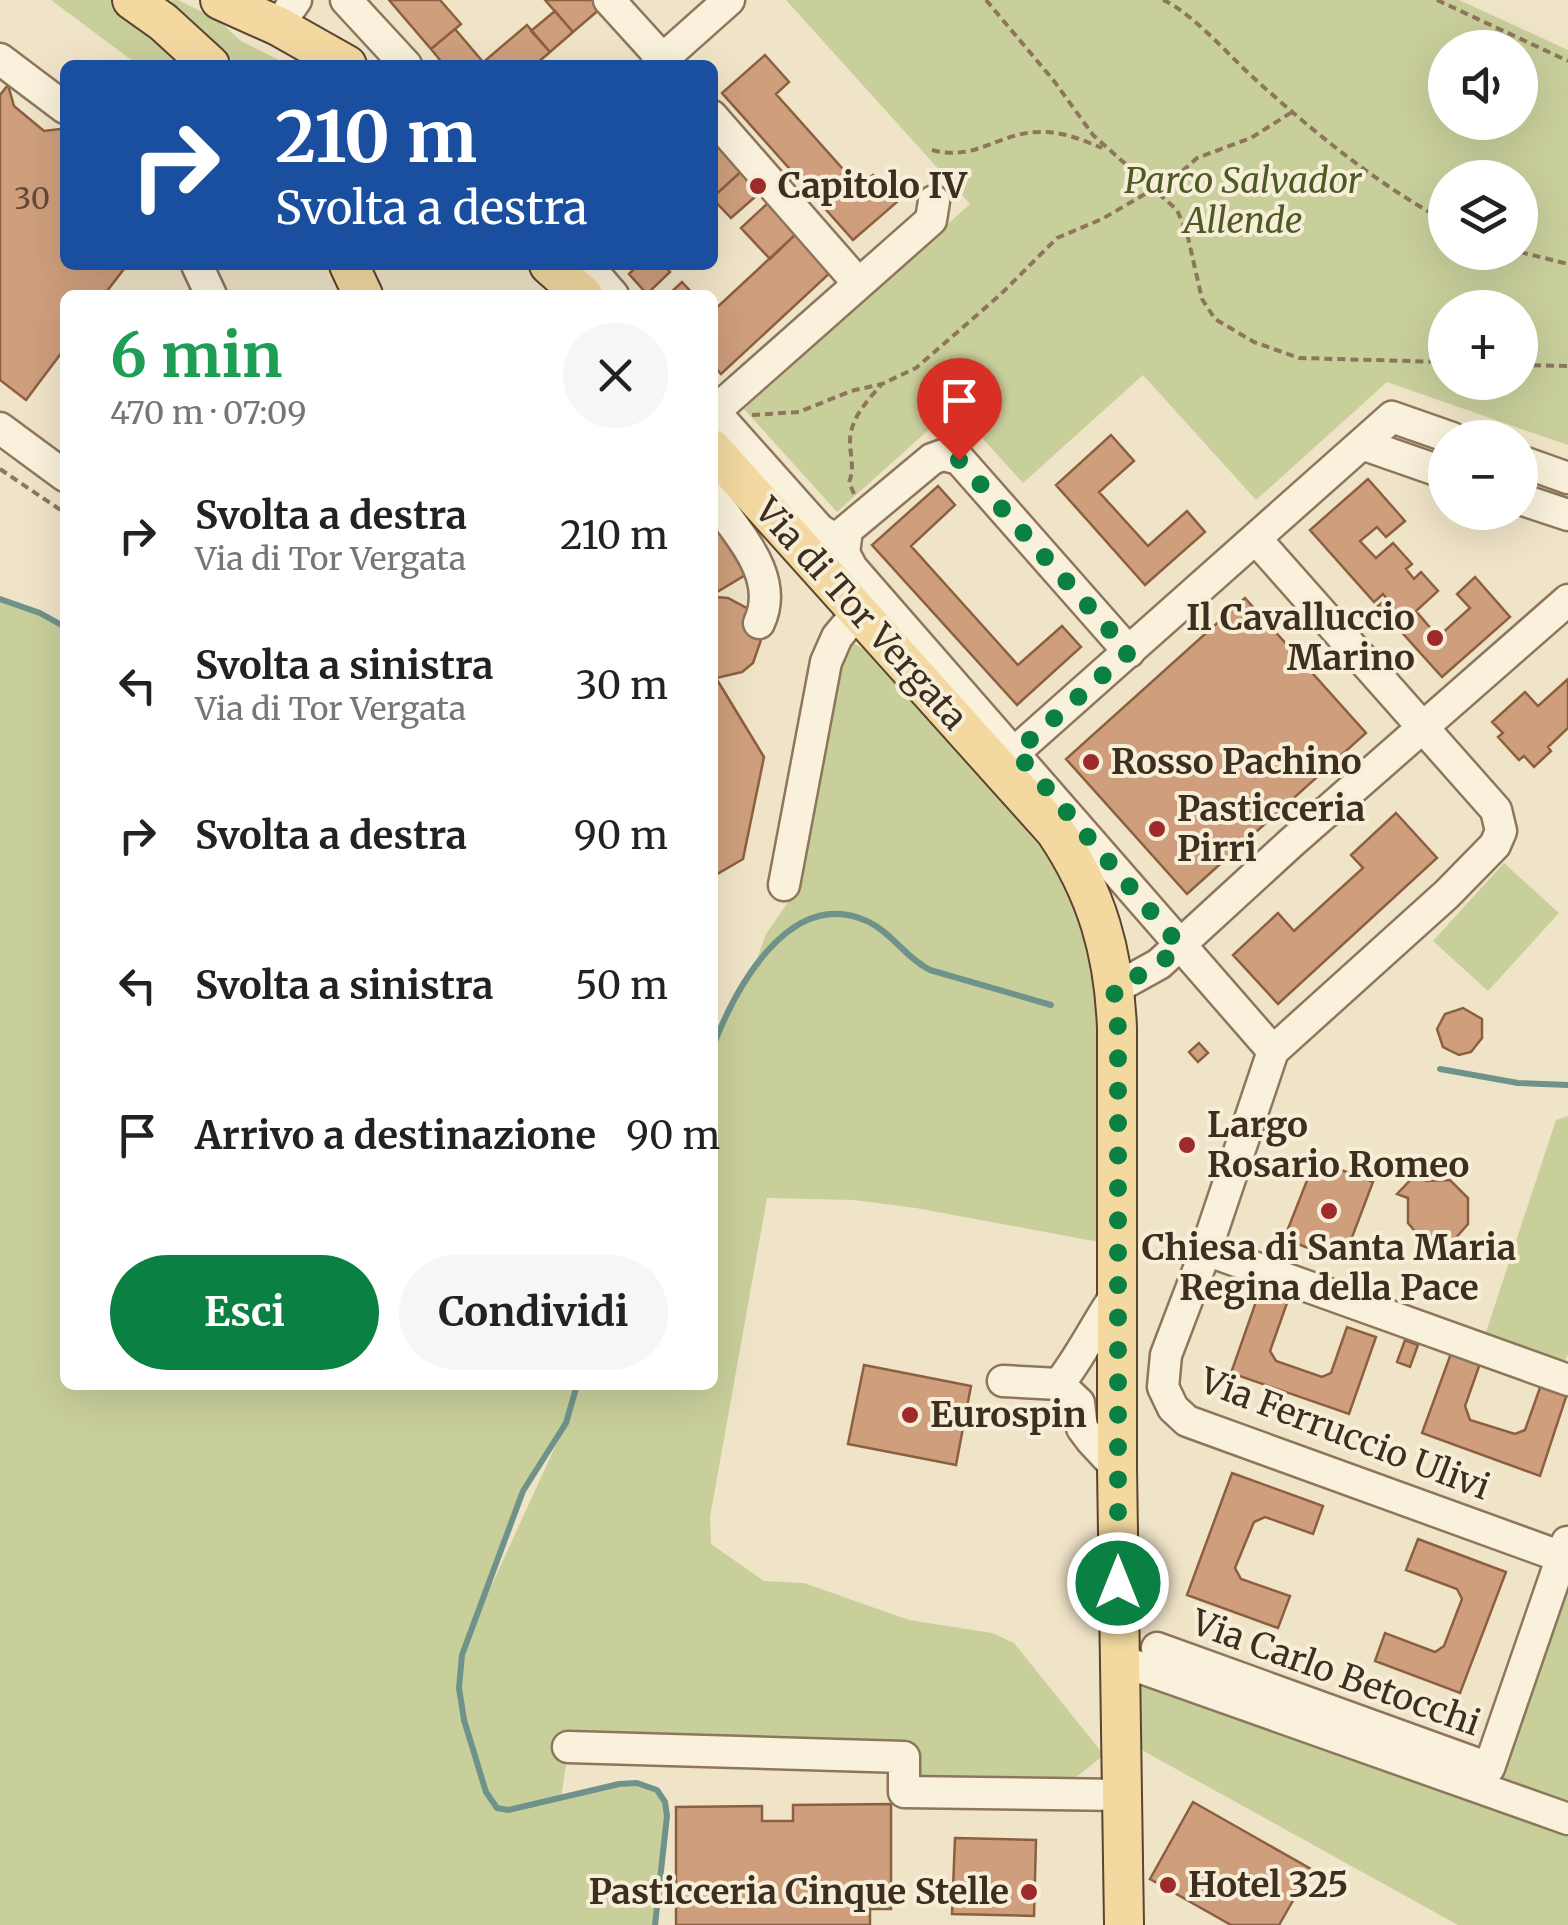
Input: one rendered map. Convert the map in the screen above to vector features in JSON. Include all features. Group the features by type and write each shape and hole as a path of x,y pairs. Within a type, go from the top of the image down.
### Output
{"main road":[{"path":"132,0 205,60"},
{"path":"226,1 287,13 339,60"},
{"name":"Via di Tor Vergata","path":"718,424 831,529 857,612 1042,816 1074,859 1099,916 1118,1028 1117,1468 1124,1925"}],"street":[{"path":"346,0 401,60"},
{"path":"609,0 659,60"},
{"path":"665,60 730,0"},
{"path":"0,59 60,104"},
{"path":"718,123 858,284"},
{"path":"718,424 858,284 930,220 934,201"},
{"path":"568,279 599,290"},
{"path":"1016,752 1392,417 1428,430"},
{"path":"0,428 60,472"},
{"path":"1362,444 1428,467"},
{"path":"0,454 60,496"},
{"path":"831,529 932,459 943,455 959,460 1129,652"},
{"path":"1538,467 1568,478"},
{"path":"718,505 765,579 766,610 759,623"},
{"path":"1538,505 1568,516"},
{"name":"Via di Tor Vergata","path":"831,529 852,568 1273,1051"},
{"path":"1256,539 1496,810 1501,825 1500,836 1448,894 1273,1051"},
{"path":"1114,989 1159,964 1568,600"},
{"path":"784,885 826,662 837,637 857,612"},
{"name":"Via Ferruccio Ulivi","path":"1273,1051 1166,1355 1164,1387 1173,1408 1187,1422 1565,1549"},
{"path":"1206,1250 1568,1380"},
{"path":"1059,1384 1116,1295"},
{"path":"1003,1381 1059,1384 1079,1403 1082,1428 1090,1440 1117,1468"},
{"name":"Via Carlo Betocchi","path":"1157,1648 1489,1768 1565,1549"},
{"path":"1119,1660 1568,1818"},
{"path":"568,1747 904,1757 904,1792 1122,1796"}],"path":[{"path":"986,0 1106,150 1177,210 1187,233 1202,299 1214,319 1254,342 1299,358 1428,362"},
{"path":"1163,0 1191,18 1323,140 1402,198 1428,212"},
{"path":"1437,0 1568,62"},
{"path":"718,424 753,415 790,415 851,391 882,384 916,368 1000,295 1057,238 1102,219 1178,175 1197,158 1251,138 1292,112"},
{"path":"932,150 966,154 1008,138 1040,132 1058,133 1106,150"},
{"path":"1538,256 1568,264"},
{"path":"1538,365 1568,366"},
{"path":"831,529 853,473 849,439 859,412 882,384"},
{"path":"0,469 60,510"}],"green space":[{"path":"51,0 112,0 190,60 131,60"},
{"path":"178,0 217,19 241,41 279,60 232,60 185,18 159,1"},
{"name":"Parco Salvador Allende","path":"786,0 1459,0 1524,30 1428,30 1428,140 1538,140 1538,36 1568,50 1568,445 1538,435 1538,420 1496,420 1439,400 1538,400 1538,290 1428,290 1428,396 1387,382 1256,500 1143,375 1023,483 954,407 837,512 744,409 970,204"},
{"path":"0,599 60,624 60,1390 718,1390 718,1035 729,1005 754,967 766,934 797,881 848,647 855,644 865,650 1064,874 1094,961 1104,1031 1104,1243 916,1208 854,1200 767,1198 710,1517 711,1544 764,1581 804,1583 909,1620 992,1633 1014,1643 1104,1755 1066,1785 904,1792 904,1758 569,1747 561,1797 631,1783 651,1787 662,1795 667,1816 655,1925 0,1925","holes":["560,1433 561,1434 471,1630 523,1491"]},
{"path":"1504,863 1559,913 1488,991 1433,941"},
{"path":"1568,1116 1568,1354 1562,1368 1484,1338 1556,1120"},
{"path":"1568,1592 1568,1925 1458,1925 1138,1748 1135,1672 1494,1798"}],"building":[{"path":"389,0 440,0 461,24 431,49"},
{"path":"545,0 594,0 601,8 573,32"},
{"path":"555,11 573,32 550,52 531,31"},
{"path":"527,25 550,52 541,60 486,60"},
{"path":"455,29 481,60 440,60 431,49"},
{"path":"765,55 789,82 776,94 859,187 873,175 897,202 853,240 722,93"},
{"path":"8,85 14,106 44,131 60,129 60,270 123,270 108,290 60,290 60,355 26,400 0,380 0,95"},
{"path":"718,139 745,168 718,193"},
{"path":"745,168 764,189 731,218 718,204 718,193"},
{"path":"769,202 797,233 770,259 741,228"},
{"path":"797,233 832,271 721,374 718,306"},
{"path":"633,270 670,272 651,290 643,290 629,274"},
{"path":"682,282 689,290 673,290"},
{"path":"1111,435 1134,461 1099,492 1148,546 1187,511 1205,532 1145,585 1056,485"},
{"path":"1368,479 1405,521 1386,537 1377,527 1360,541 1376,558 1393,543 1412,564 1406,569 1414,579 1421,572 1438,591 1416,611 1438,637 1470,608 1457,594 1475,577 1510,617 1442,677 1378,606 1387,599 1383,594 1374,602 1310,530"},
{"path":"938,486 955,505 911,546 1018,665 1062,626 1081,647 1017,705 872,545"},
{"path":"718,527 747,574 718,591"},
{"path":"718,597 728,598 752,611 762,637 753,663 742,672 718,678"},
{"path":"1245,598 1366,733 1187,894 1066,759"},
{"path":"1568,679 1568,728 1534,767 1524,756 1519,760 1498,737 1503,733 1492,722 1525,692 1538,706"},
{"path":"718,681 764,757 743,859 718,874"},
{"path":"1396,813 1437,858 1278,1004 1233,955 1278,913 1294,931 1363,868 1351,855"},
{"path":"1463,1008 1482,1019 1482,1038 1471,1052 1459,1055 1443,1047 1437,1029 1445,1014"},
{"path":"1199,1043 1208,1053 1198,1062 1189,1052"},
{"name":"Chiesa di Santa Maria Regina della Pace","path":"1315,1160 1373,1182 1343,1261 1284,1239"},
{"path":"1418,1172 1426,1181 1450,1180 1468,1198 1468,1224 1453,1241 1424,1242 1408,1223 1408,1198 1397,1194"},
{"path":"1259,1293 1287,1303 1270,1351 1276,1361 1322,1377 1331,1373 1347,1327 1376,1337 1349,1414 1231,1373"},
{"path":"1405,1340 1418,1345 1410,1367 1397,1362"},
{"path":"1453,1348 1482,1358 1465,1406 1470,1420 1515,1434 1525,1430 1542,1382 1568,1391 1540,1476 1422,1433"},
{"name":"Eurospin","path":"864,1365 971,1386 956,1465 848,1444"},
{"path":"1232,1473 1323,1506 1313,1534 1265,1517 1254,1522 1235,1568 1241,1579 1290,1596 1278,1628 1187,1595"},
{"path":"1418,1539 1506,1572 1460,1693 1375,1661 1385,1633 1435,1652 1444,1646 1462,1599 1457,1589 1406,1570"},
{"path":"1193,1802 1311,1869 1279,1925 1231,1925 1150,1879"},
{"path":"891,1804 891,1909 870,1909 870,1925 676,1925 676,1807 762,1806 762,1821 793,1821 793,1805"},
{"path":"955,1838 1036,1840 1034,1916 952,1914"}],"waterway":[{"path":"0,599 60,624"},
{"path":"718,1035 750,973 769,950 790,930 814,918 840,914 878,927 930,970 1051,1005"},
{"path":"1440,1069 1518,1083 1568,1085"},
{"path":"576,1390 566,1423 523,1491 462,1655 459,1688 464,1720 486,1792 497,1808 508,1810 619,1784 637,1783 657,1790 665,1802 667,1816 655,1925"}],"place":[{"name":"Capitolo IV","path":"758,186"},
{"name":"Il Cavalluccio Marino","path":"1435,638"},
{"name":"Rosso Pachino","path":"1091,762"},
{"name":"Pasticceria Pirri","path":"1157,829"},
{"name":"Largo Rosario Romeo","path":"1187,1145"},
{"name":"Chiesa di Santa Maria Regina della Pace","path":"1329,1211"},
{"name":"Eurospin","path":"910,1415"},
{"name":"Hotel 325","path":"1168,1885"},
{"name":"Pasticceria Cinque Stelle","path":"1029,1892"}],"route":[{"path":"959,460 1129,652 1016,752 1180,946 1159,964 1114,989 1118,1028 1118,1583"}]}
